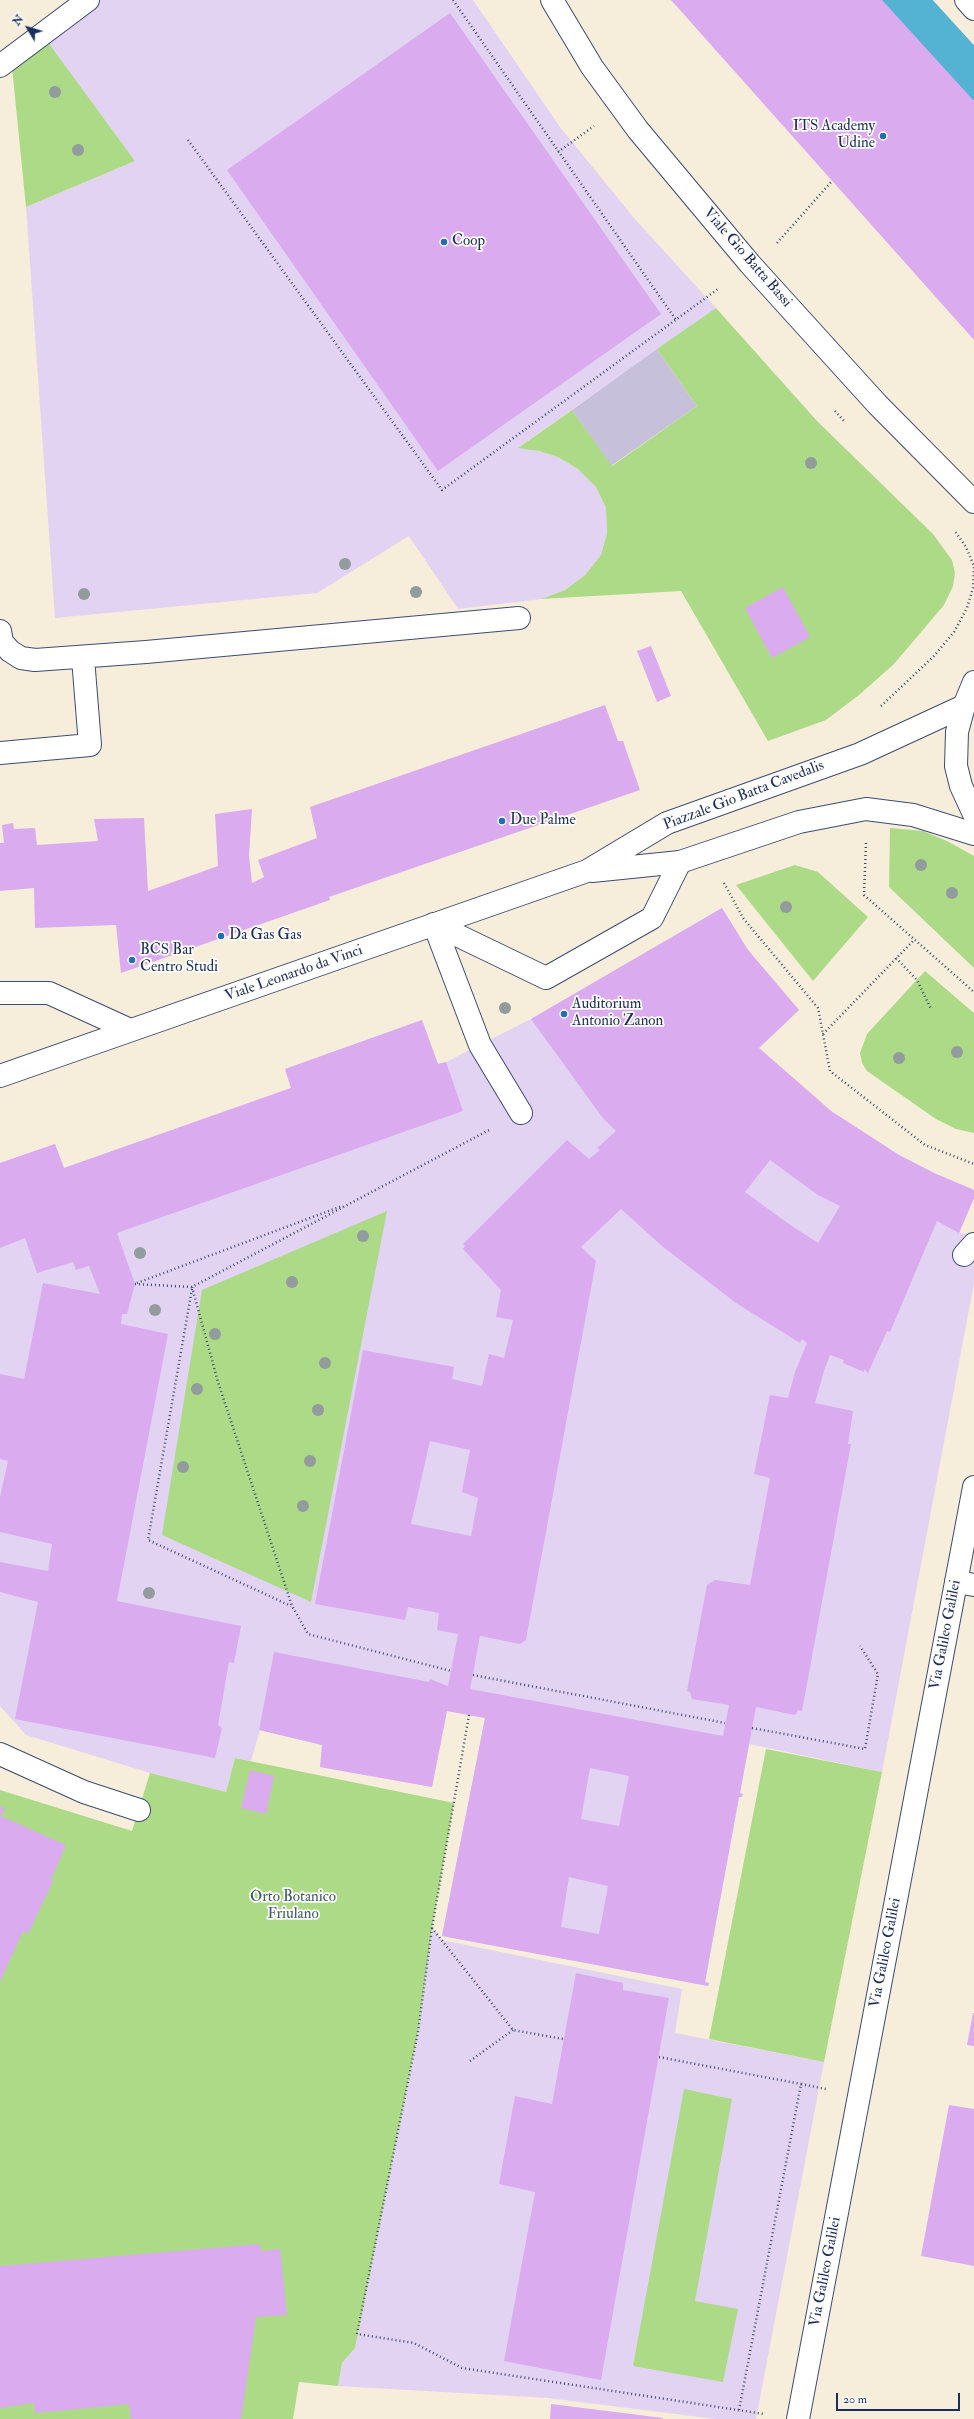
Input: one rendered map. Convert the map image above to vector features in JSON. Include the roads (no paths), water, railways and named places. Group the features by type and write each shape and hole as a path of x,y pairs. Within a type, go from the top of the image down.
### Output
{"main road":[{"path":"0,66 88,0"},
{"name":"Viale Gio Batta Bassi","path":"552,0 592,67 638,130 745,258 877,404 972,498"},
{"path":"966,0 974,9"},
{"path":"0,631 2,642 10,651 22,658 35,660 83,658 519,618"},
{"path":"0,753 90,745 83,658"},
{"path":"974,682 964,706 957,732 956,766 961,786 974,814"},
{"path":"964,706 974,686"},
{"name":"Piazzale Gio Batta Cavedalis","path":"587,871 667,823 860,754 964,706"},
{"path":"587,871 680,862 799,822 866,809 913,815 974,834"},
{"path":"434,924 546,978 652,918 680,862"},
{"name":"Viale Leonardo da Vinci","path":"0,1076 587,871"},
{"path":"434,924 480,1045 521,1112"},
{"path":"0,993 49,993 130,1030"},
{"name":"Via Galileo Galilei","path":"798,2419 860,2095 965,1583 974,1487"},
{"path":"0,1754 84,1792 139,1810"}],"waterway":[{"path":"903,0 974,78"}],"place":[{"name":"ITS Academy Udine","path":"883,136"},
{"name":"Coop","path":"444,242"},
{"name":"Due Palme","path":"502,821"},
{"name":"Da Gas Gas","path":"221,936"},
{"name":"BCS Bar Centro Studi","path":"132,960"},
{"name":"Auditorium Antonio Zanon","path":"564,1014"}],"park label":[{"name":"Orto Botanico Friulano","path":"293,1906"}]}
